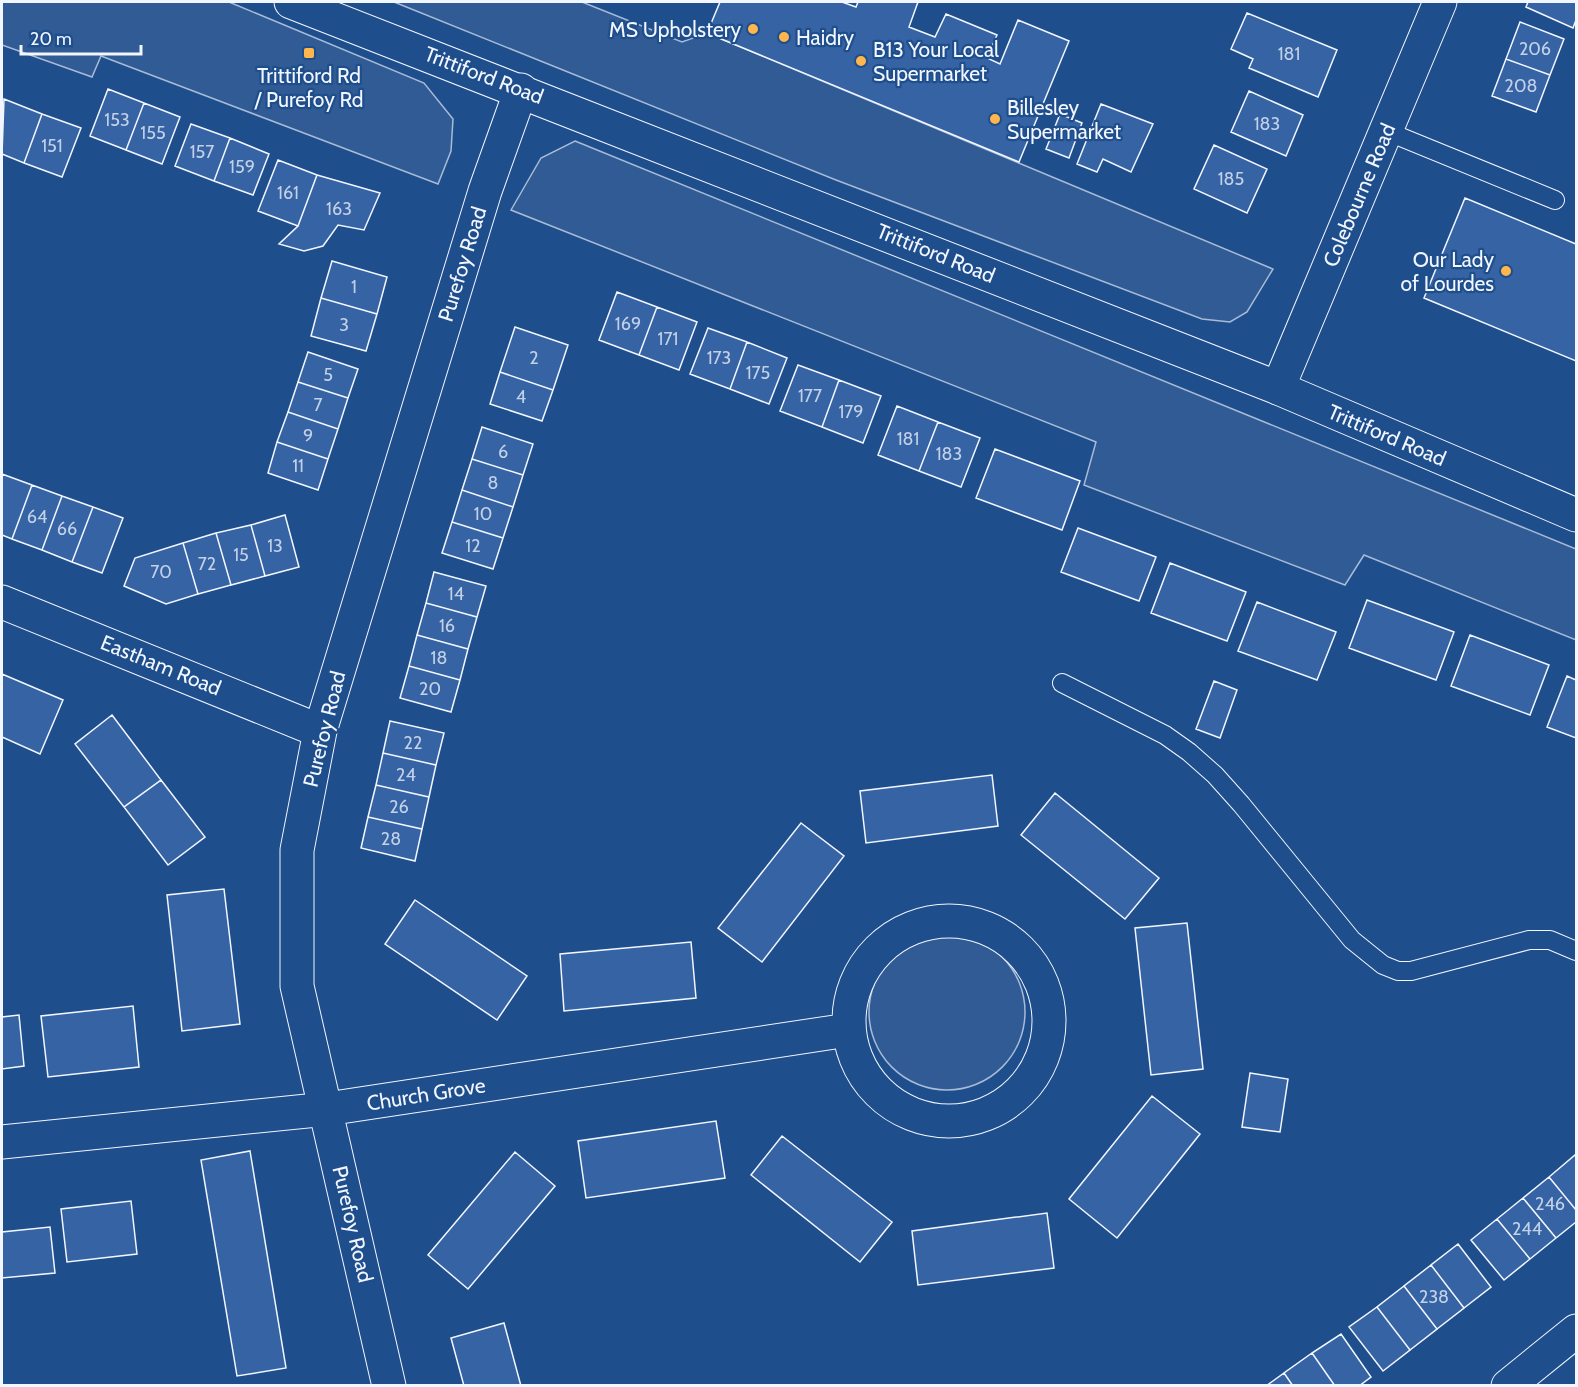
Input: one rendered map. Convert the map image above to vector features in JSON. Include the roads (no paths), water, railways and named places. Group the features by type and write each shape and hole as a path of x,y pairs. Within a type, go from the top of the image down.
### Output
{"street":[{"name":"Trittiford Road","path":"291,2 521,90 1278,388 1576,515"},
{"name":"Colebourne Road","path":"1278,388 1440,2"},
{"name":"Purefoy Road","path":"389,1386 297,986 297,850 320,731 485,191 521,90"},
{"name":"Eastham Road","path":"2,602 320,731"},
{"path":"945,920 977,924 1007,938 1030,960 1045,990 1050,1022 1043,1055 1026,1085 1001,1107 969,1120 935,1121 903,1111 875,1091 856,1062 848,1030 850,997 863,967 885,943 913,927 945,920"},
{"name":"Church Grove","path":"2,1142 327,1109 848,1030"},
{"path":"1508,1386 1576,1331"}],"lane":[{"path":"1386,131 1555,200"},
{"path":"1062,683 1166,735 1189,752 1215,775 1352,940 1383,965 1398,971 1412,971 1540,939 1576,951"}],"place":[{"name":"MS Upholstery","path":"753,29"},
{"name":"Haidry","path":"784,37"},
{"name":"Trittiford Rd / Purefoy Rd","path":"309,53"},
{"name":"B13 Your Local Supermarket","path":"861,61"},
{"name":"Billesley Supermarket","path":"995,119"},
{"name":"Our Lady of Lourdes","path":"1506,271"}]}
